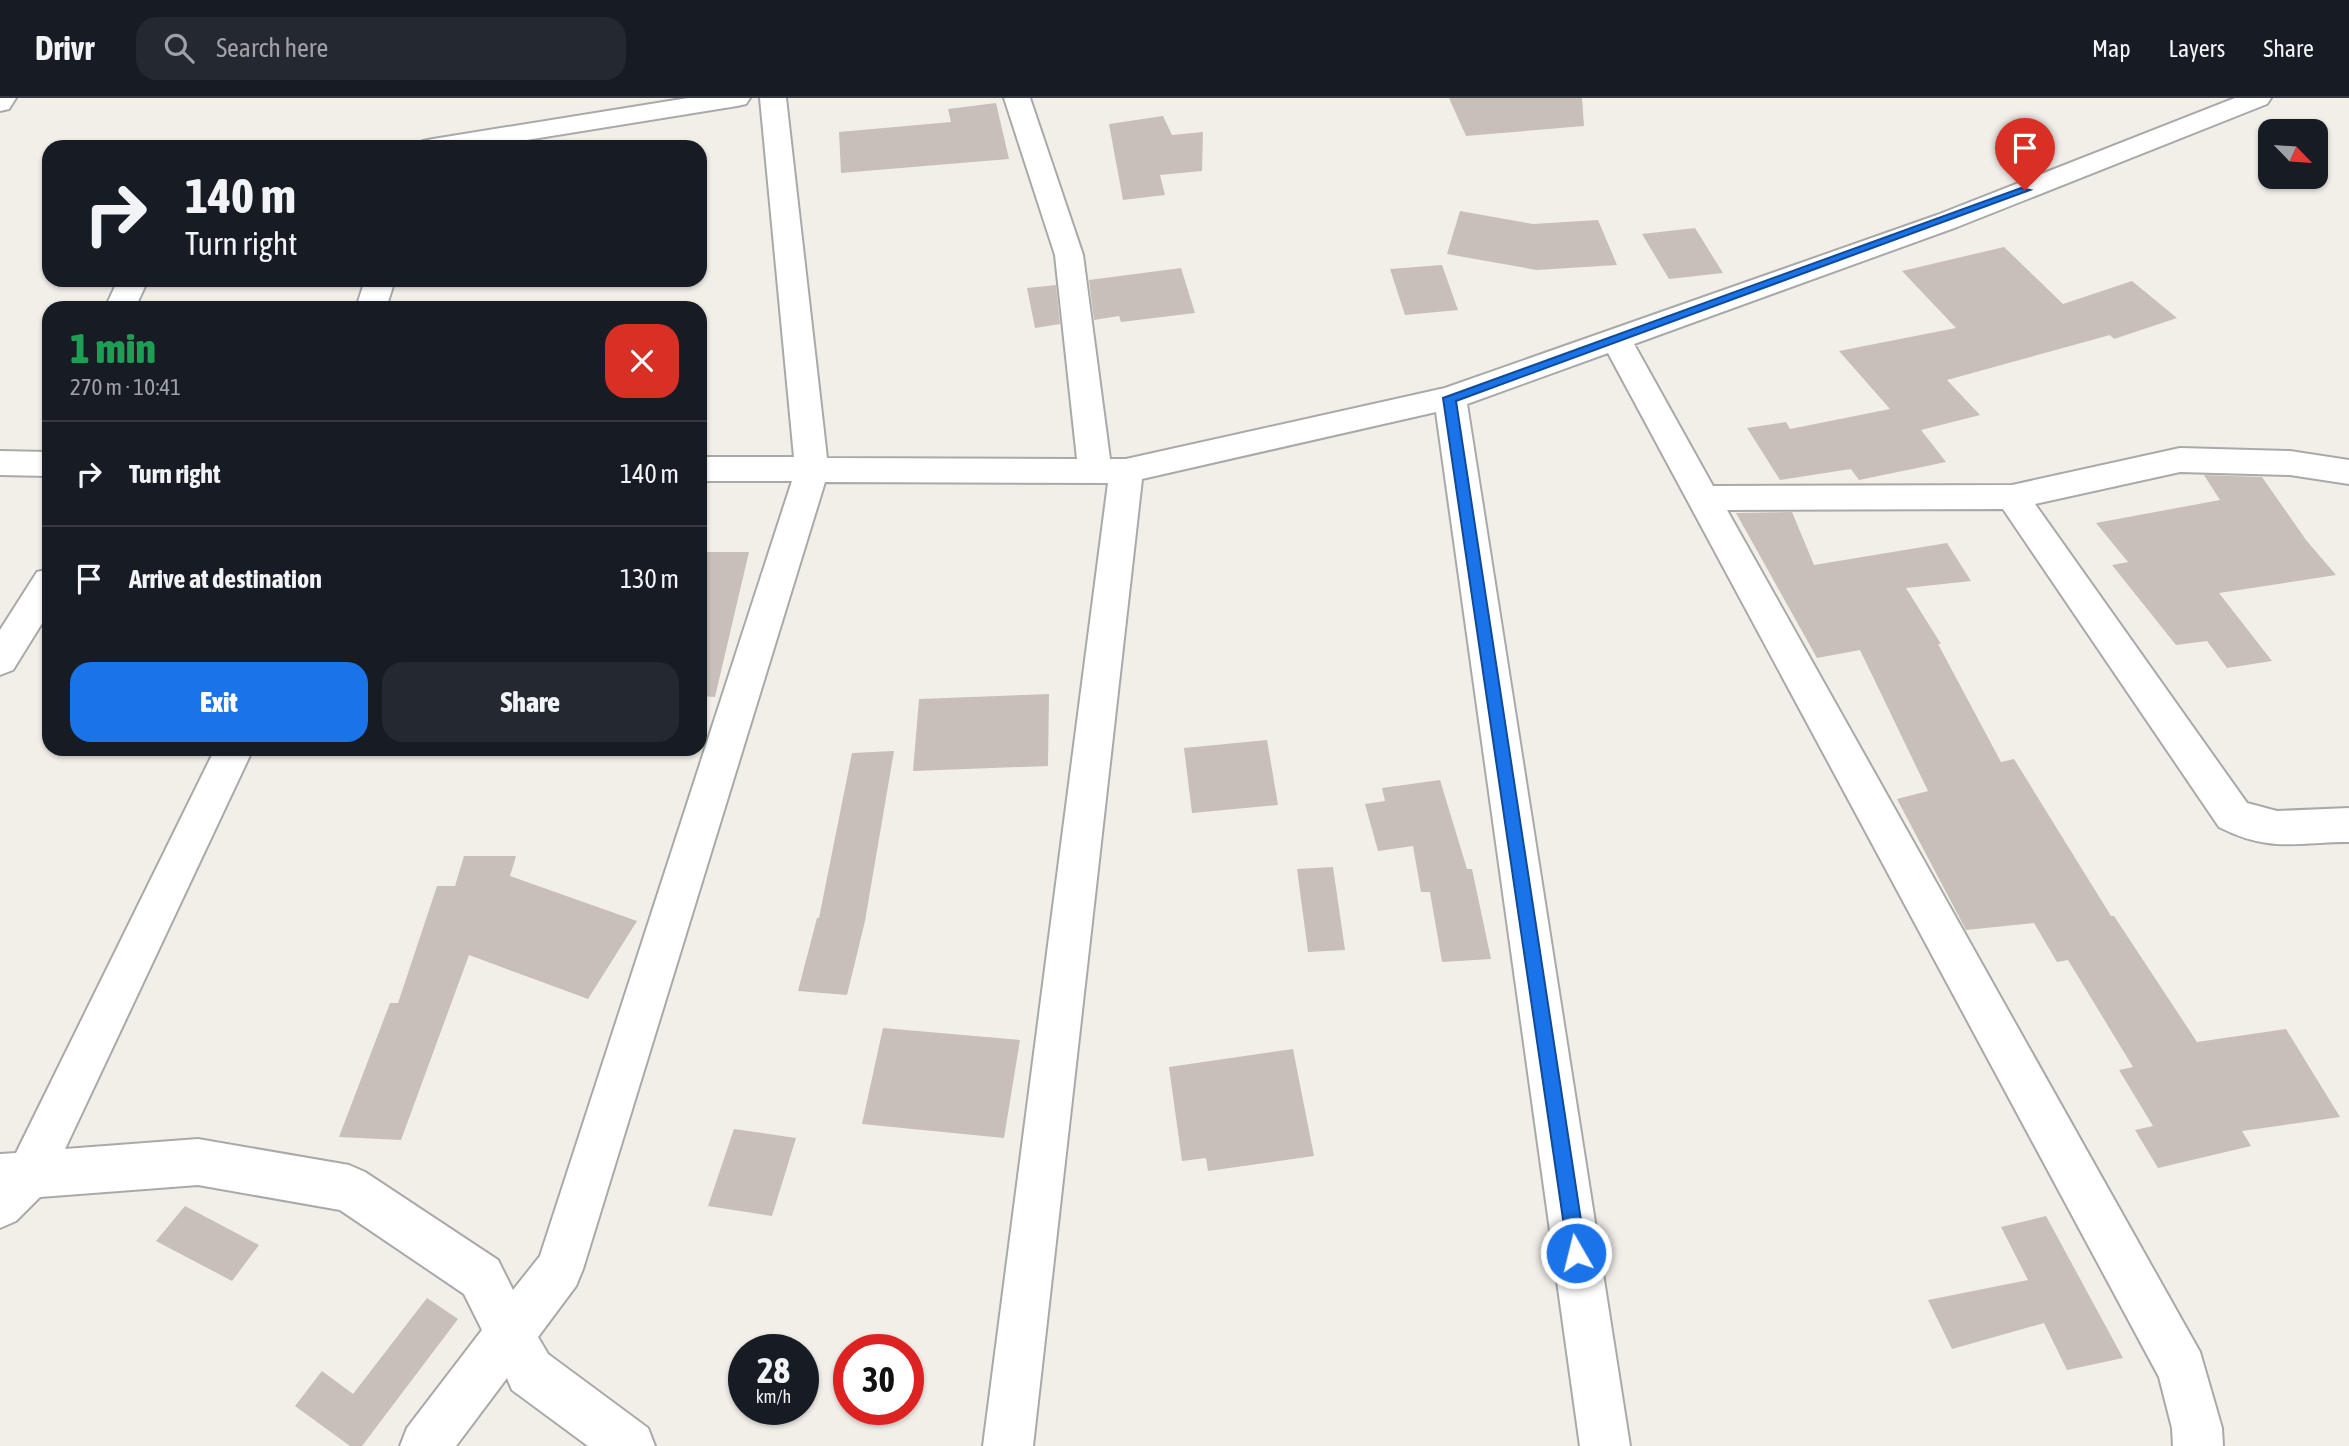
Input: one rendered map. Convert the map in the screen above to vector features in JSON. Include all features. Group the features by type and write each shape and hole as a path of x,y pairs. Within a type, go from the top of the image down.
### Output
{"street":[{"path":"0,103 3,98"},
{"path":"476,140 737,98"},
{"path":"425,1446 559,1269 812,469 773,98"},
{"path":"1008,1446 1111,471 1069,255 1017,98"},
{"path":"707,469 1111,471 1450,398 1947,221 2258,98"},
{"path":"1616,339 2182,1370 2197,1428 2198,1446"},
{"path":"1450,398 1605,1446"},
{"path":"1703,498 2012,497 2180,460 2290,463 2349,472"},
{"path":"0,463 42,461"},
{"path":"2012,497 2233,815 2250,825 2275,831 2349,825"},
{"path":"0,660 42,593"},
{"path":"10,1185 230,756"},
{"path":"10,1185 198,1162 349,1188 481,1277 530,1373 630,1446"}],"building":[{"path":"1449,98 1582,98 1584,126 1466,136"},
{"path":"996,103 1009,159 841,173 839,132 951,122 948,109"},
{"path":"1163,116 1172,135 1203,132 1202,171 1160,175 1165,195 1123,200 1109,124"},
{"path":"1460,211 1533,224 1598,220 1617,265 1537,270 1447,254"},
{"path":"1695,228 1723,273 1669,279 1642,234"},
{"path":"2004,247 2063,304 2132,281 2177,318 2114,339 2110,335 1947,380 1980,415 1921,430 1946,462 1859,480 1851,469 1780,480 1747,428 1786,422 1790,429 1890,409 1839,351 1956,328 1902,271"},
{"path":"1442,265 1458,310 1405,315 1390,269"},
{"path":"1181,268 1195,313 1121,322 1119,316 1094,320 1089,280"},
{"path":"1056,285 1060,324 1035,328 1027,288"},
{"path":"2204,475 2262,477 2306,540 2336,575 2219,593 2272,661 2227,668 2207,641 2176,645 2112,565 2128,562 2096,523 2220,500"},
{"path":"1792,512 1814,565 1947,543 1971,581 1906,588 1941,644 1938,644 2001,762 2014,759 2111,916 2114,916 2197,1042 2286,1029 2340,1117 2242,1131 2251,1146 2158,1168 2135,1130 2153,1126 2119,1070 2133,1067 2068,960 2057,962 2034,923 1966,930 1897,799 1928,791 1860,650 1817,658 1736,513"},
{"path":"707,552 749,552 715,697 707,696"},
{"path":"1049,694 1048,766 913,771 919,699"},
{"path":"1267,740 1278,805 1192,813 1184,748"},
{"path":"894,751 865,921 847,995 798,991 819,918 852,753"},
{"path":"1440,780 1467,869 1472,869 1491,959 1442,962 1430,892 1421,892 1413,846 1378,851 1365,804 1385,801 1382,788"},
{"path":"464,856 516,856 510,876 637,921 588,999 469,955 401,1140 339,1137 390,1003 398,1003 437,886 455,886"},
{"path":"1333,867 1345,950 1308,952 1297,869"},
{"path":"883,1028 1020,1040 1004,1138 862,1124"},
{"path":"1293,1049 1314,1156 1208,1171 1206,1158 1182,1161 1169,1067"},
{"path":"734,1129 796,1138 772,1216 708,1206"},
{"path":"185,1206 259,1245 232,1281 156,1241"},
{"path":"2046,1216 2123,1358 2067,1370 2044,1323 1952,1349 1928,1300 2028,1280 2001,1227"},
{"path":"427,1298 458,1319 362,1446 350,1446 295,1406 322,1371 353,1394"}],"route":[{"path":"1576,1253 1450,398 1947,221 2025,190"}]}
